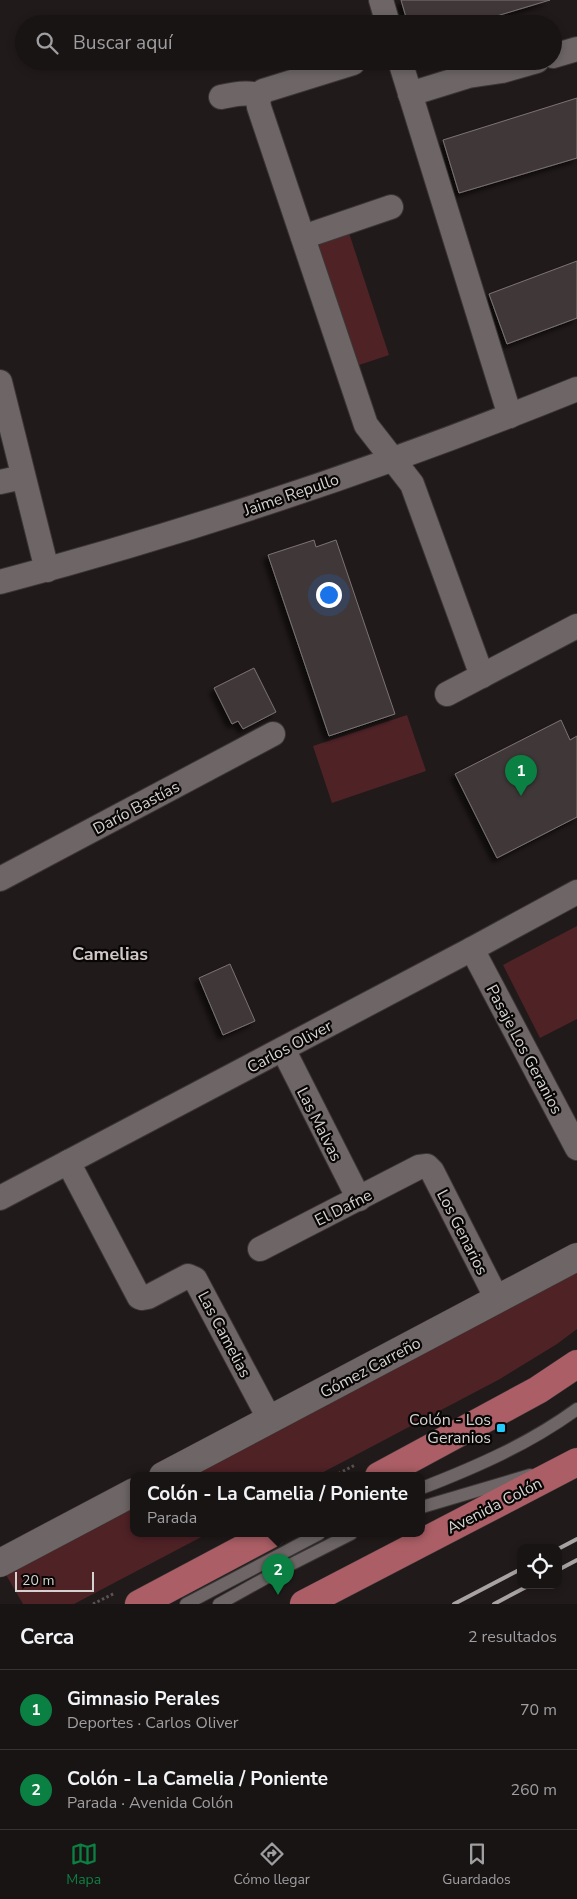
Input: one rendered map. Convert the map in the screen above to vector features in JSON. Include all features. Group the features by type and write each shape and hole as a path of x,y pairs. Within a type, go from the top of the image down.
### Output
{"main road":[{"path":"386,1472 538,1390 577,1364"},
{"name":"Avenida Colón","path":"304,1604 574,1463"},
{"path":"139,1604 265,1537"}],"street":[{"path":"381,0 385,15"},
{"path":"562,53 577,49"},
{"path":"328,70 268,89 260,95 258,100 366,425 412,484 482,676"},
{"path":"403,70 510,416"},
{"path":"410,94 468,76 506,70"},
{"path":"221,97 242,93 260,95"},
{"path":"303,237 391,207"},
{"path":"0,382 47,570"},
{"name":"Jaime Repullo","path":"0,582 216,520 392,460 577,389"},
{"path":"0,482 23,477"},
{"path":"447,694 577,626"},
{"name":"Darío Bastías","path":"0,879 273,734"},
{"name":"Carlos Oliver","path":"0,1198 577,892"},
{"name":"Pasaje Los Geranios","path":"472,949 577,1148"},
{"name":"Las Malvas","path":"283,1049 359,1199"},
{"name":"Las Camelias","path":"68,1162 139,1297 148,1297 188,1276 195,1279 270,1420"},
{"name":"El Dafne","path":"260,1250 423,1165 427,1166"},
{"name":"Los Genarios","path":"427,1166 432,1171 497,1299"},
{"name":"Gómez Carreño","path":"171,1472 577,1257"},
{"path":"0,1563 130,1494"}],"lane":[{"path":"425,1487 501,1455 557,1424 577,1409"},
{"path":"425,1505 574,1463"},
{"path":"186,1604 313,1537"},
{"path":"220,1604 282,1569 345,1537"}],"shaded area":[{"path":"349,233 389,355 356,366 317,244"},
{"path":"407,715 426,771 332,803 313,746"},
{"path":"577,926 577,1019 540,1038 503,965"},
{"path":"577,1271 577,1329 557,1344 500,1379 324,1472 197,1472"},
{"path":"130,1507 130,1537 201,1537 74,1604 23,1604 5,1573"}],"building":[{"path":"401,0 550,0 500,15 405,15"},
{"path":"577,98 577,158 459,193 443,140"},
{"path":"577,261 577,318 507,344 489,294"},
{"path":"314,540 316,547 336,540 395,714 329,736 268,555"},
{"path":"254,668 276,712 243,729 238,721 232,724 214,688"},
{"path":"561,720 570,740 577,736 577,817 497,858 455,774"},
{"path":"230,964 255,1021 223,1035 199,978"}],"railway":[{"path":"562,1547 577,1539"},
{"path":"562,1568 577,1560"},
{"path":"454,1604 517,1571"},
{"path":"494,1604 522,1589"}],"place":[{"name":"Gimnasio Perales","path":"521,796"},
{"name":"Colón - Los Geranios","path":"501,1428"},
{"name":"Colón - La Camelia / Poniente","path":"278,1595"}],"district":[{"name":"Camelias","path":"110,954"}]}
